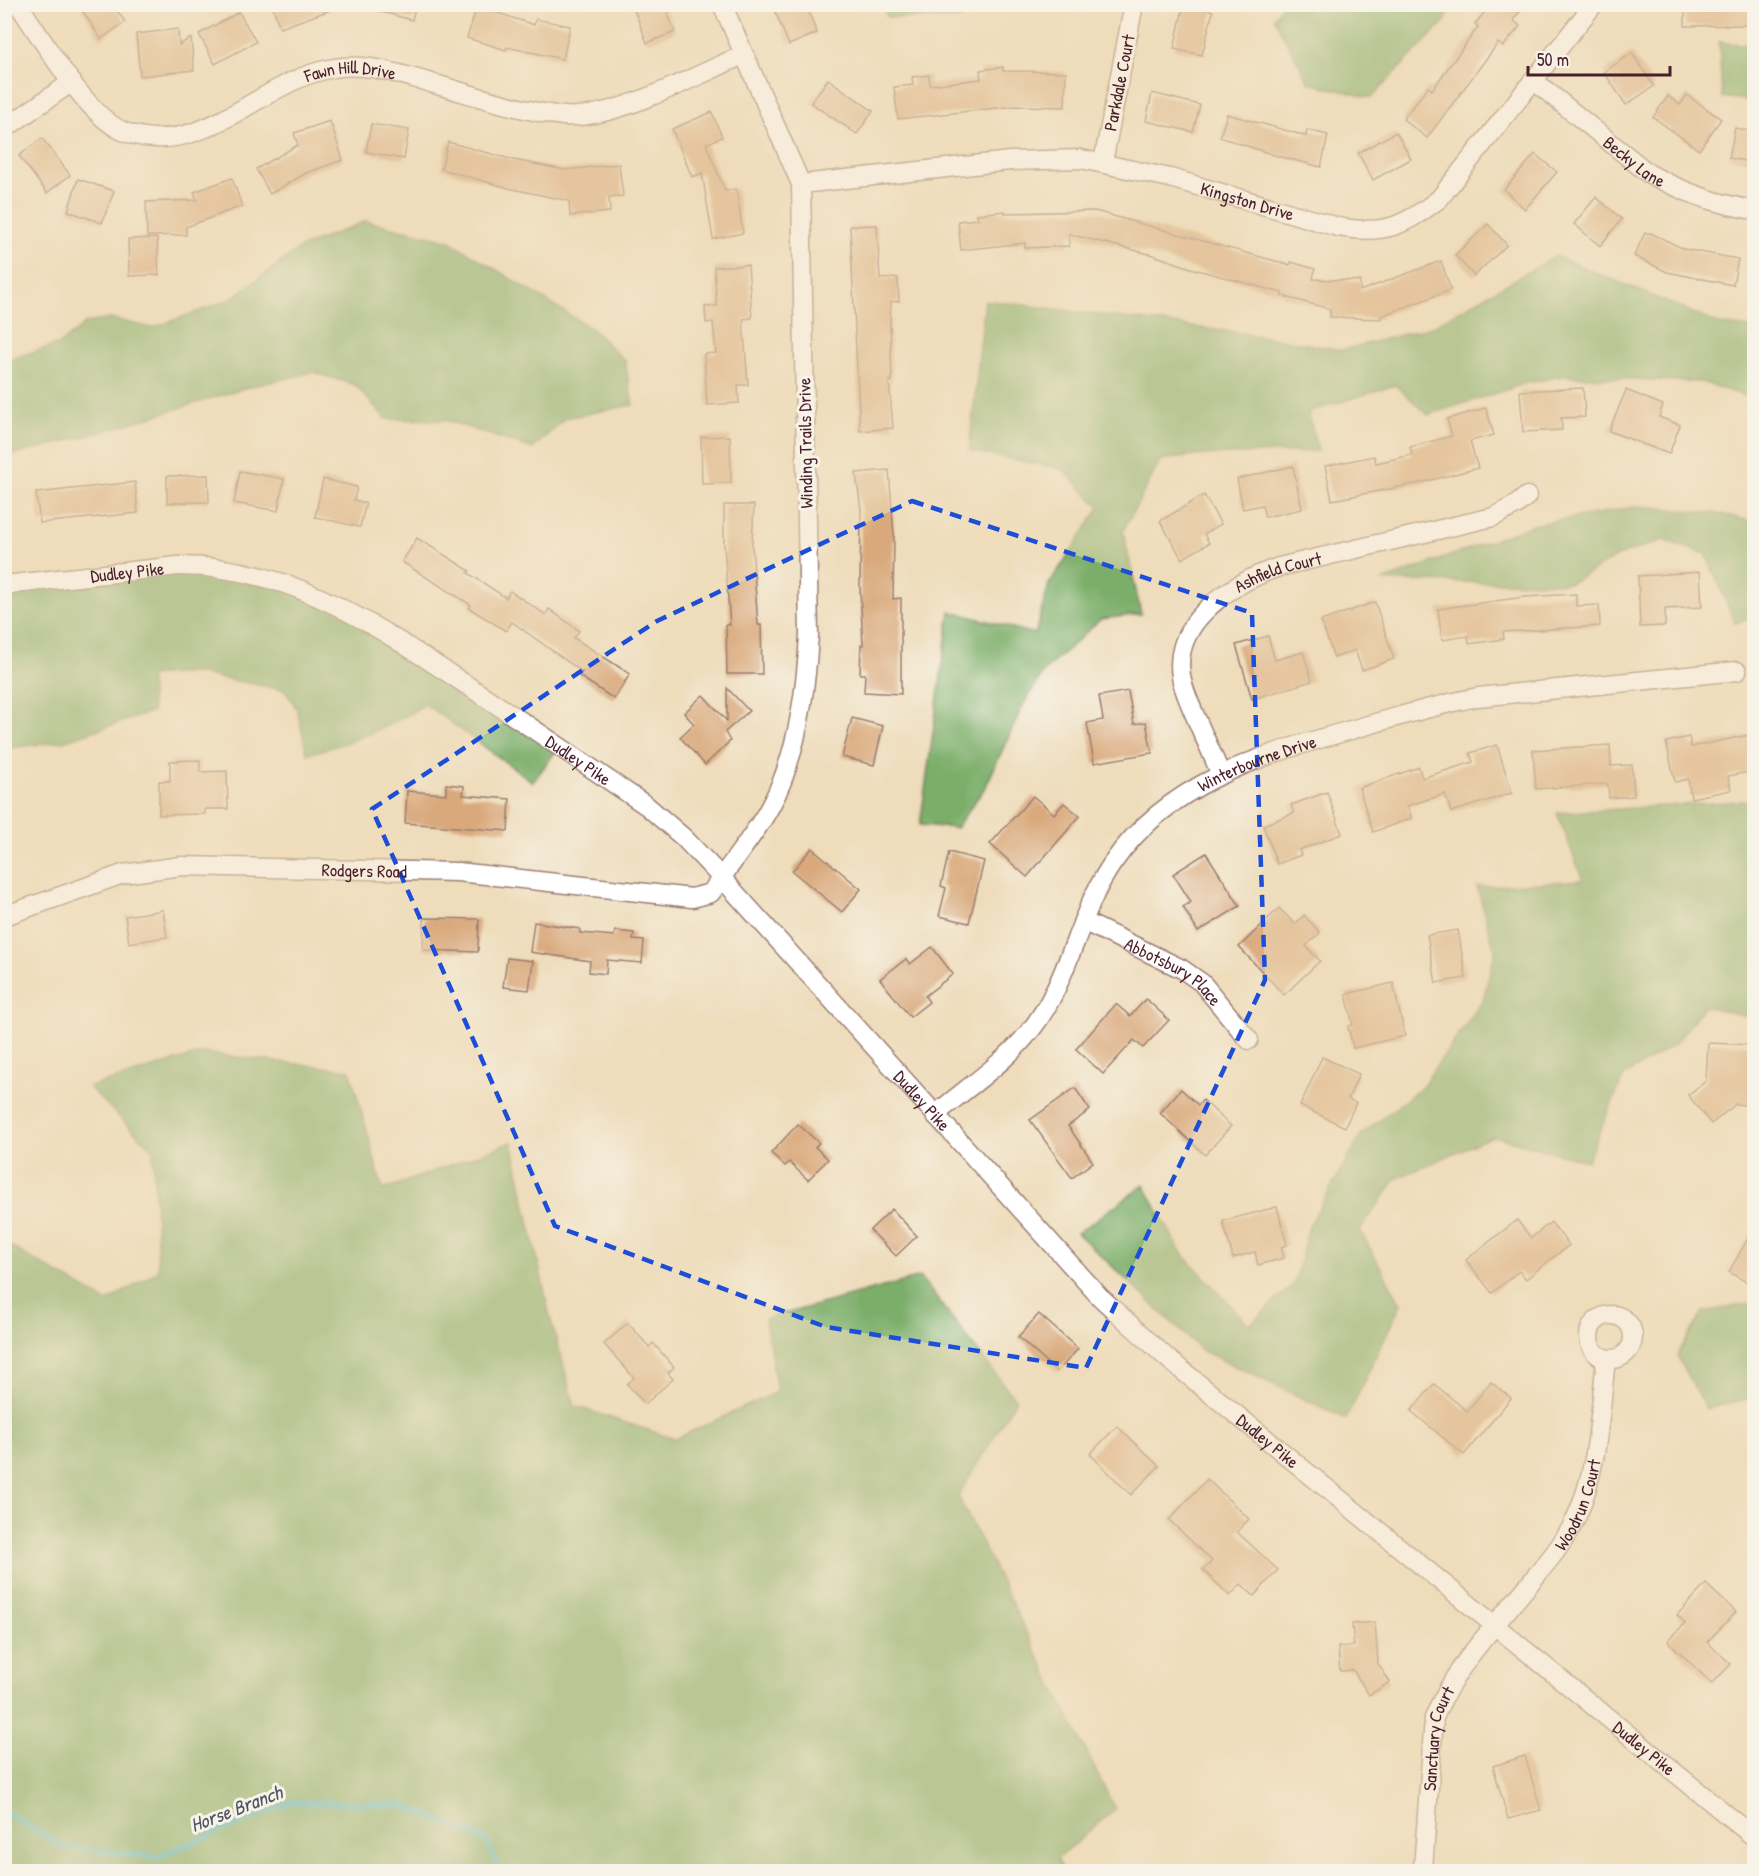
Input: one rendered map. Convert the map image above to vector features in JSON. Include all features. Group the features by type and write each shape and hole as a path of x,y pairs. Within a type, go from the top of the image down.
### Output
{"street":[{"name":"Fawn Hill Drive","path":"18,4 93,110 109,124 124,132 164,140 198,133 303,75 335,67 378,69 564,116 611,112 743,55"},
{"name":"Winding Trails Drive","path":"721,877 745,847 772,804 791,751 805,697 809,635 801,184 722,4"},
{"name":"Parkdale Court","path":"1103,162 1134,4"},
{"name":"Kingston Drive","path":"801,184 1010,161 1081,159 1170,178 1338,227 1363,232 1399,226 1413,220 1439,199 1594,4"},
{"name":"Becky Lane","path":"1533,80 1648,173 1669,185 1719,205 1755,210"},
{"path":"4,129 72,82"},
{"name":"Ashfield Court","path":"1220,773 1184,686 1181,669 1183,650 1189,632 1210,604 1258,574 1279,567 1493,517 1527,496"},
{"name":"Dudley Pike","path":"4,585 178,566 205,566 274,579 323,598 373,624 647,806 684,838 721,877 1100,1298 1167,1358 1755,1837"},
{"name":"Winterbourne Drive","path":"935,1115 1031,1030 1052,994 1095,891 1129,841 1149,821 1220,773 1267,754 1441,704 1478,696 1737,671"},
{"name":"Rodgers Road","path":"4,916 123,874 181,866 458,872 692,898 711,893 721,877"},
{"name":"Abbotsbury Place","path":"1083,921 1182,969 1202,982 1249,1040"},
{"name":"Woodrun Court","path":"1496,1626 1556,1551 1574,1521 1593,1464 1606,1359"},
{"name":"Sanctuary Court","path":"1422,1871 1434,1718 1442,1699 1459,1671 1496,1626"}],"highlighted area":[{"path":"912,501 1252,613 1265,980 1086,1368 826,1327 555,1226 372,809 657,621"}],"green space":[{"path":"883,5 957,5 960,19 887,17"},
{"path":"1282,5 1451,5 1446,20 1371,98 1309,83 1274,18"},
{"path":"1719,42 1754,45 1754,101 1722,97"},
{"path":"366,221 448,240 591,328 625,361 633,405 565,418 533,449 445,420 386,419 355,385 313,372 245,388 98,433 5,457 5,360 60,344 86,323 112,319 153,328 229,300 302,247"},
{"path":"1556,256 1722,325 1754,328 1754,399 1701,382 1562,376 1524,384 1428,415 1395,385 1308,412 1318,451 1205,455 1161,460 1123,531 1141,614 1101,619 1044,671 1024,703 986,786 956,828 920,825 950,611 1035,634 1049,584 1100,507 1062,469 969,451 985,300 1248,334 1342,350 1431,327"},
{"path":"1639,506 1722,514 1754,522 1754,618 1735,623 1706,554 1663,540 1620,555 1571,583 1382,581 1533,525"},
{"path":"178,566 323,598 559,747 533,782 425,704 368,735 307,754 297,709 285,690 195,673 150,676 152,712 63,741 5,749 4,585"},
{"path":"1754,800 1754,1018 1704,1006 1676,1043 1624,1076 1587,1161 1493,1136 1396,1179 1360,1230 1401,1304 1346,1419 1201,1350 1077,1233 1144,1185 1181,1252 1249,1325 1294,1284 1309,1226 1362,1134 1421,1088 1483,1000 1495,951 1477,887 1583,880 1557,813"},
{"path":"202,1053 350,1070 383,1190 512,1142 550,1317 575,1406 675,1439 777,1392 765,1319 920,1277 1016,1400 958,1496 1115,1809 1057,1859 1064,1871 5,1871 5,1243 107,1302 158,1271 153,1150 89,1087"},
{"path":"1754,1303 1754,1397 1706,1409 1677,1355 1703,1312"}],"building":[{"path":"78,4 113,4 125,22 101,39"},
{"path":"272,4 339,4 339,7 280,28"},
{"path":"372,4 416,4 412,20 371,9"},
{"path":"632,4 664,4 675,32 647,43"},
{"path":"772,4 806,4 817,33 789,45"},
{"path":"1184,4 1213,11 1202,55 1174,49"},
{"path":"1491,4 1526,4 1513,20 1520,26 1503,47 1498,43 1427,138 1403,119 1428,87 1432,90 1478,27 1475,24"},
{"path":"1685,4 1755,4 1755,25 1685,26"},
{"path":"477,6 534,25 536,19 570,26 563,59 507,47 506,50 467,38"},
{"path":"239,12 256,42 215,64 199,34"},
{"path":"178,29 179,45 191,38 194,70 140,76 136,34"},
{"path":"1632,53 1654,86 1626,105 1604,72"},
{"path":"1003,67 1003,71 1066,72 1065,107 1016,106 898,119 894,87 913,85 912,77 929,75 930,85 981,79 980,70"},
{"path":"828,79 873,111 857,134 811,103"},
{"path":"1152,93 1200,105 1193,132 1146,121"},
{"path":"1687,95 1721,119 1699,150 1653,117 1668,96 1680,105"},
{"path":"712,112 722,137 706,144 725,191 736,189 743,233 713,239 702,173 692,177 672,129"},
{"path":"1227,114 1306,136 1307,130 1328,135 1321,167 1274,155 1220,137"},
{"path":"330,121 343,160 306,173 270,194 256,169 298,145 294,133"},
{"path":"371,124 409,130 404,159 366,152"},
{"path":"1735,128 1755,132 1755,163 1729,158"},
{"path":"1396,132 1411,159 1373,180 1358,153"},
{"path":"42,138 70,175 47,193 19,156"},
{"path":"448,142 514,160 565,170 619,164 623,196 609,197 610,212 570,216 569,201 508,188 441,169"},
{"path":"1535,154 1557,172 1525,209 1504,190"},
{"path":"232,178 242,206 186,227 186,235 147,236 146,202 197,200 194,192"},
{"path":"78,179 114,191 102,223 68,211"},
{"path":"1596,197 1622,219 1600,246 1574,224"},
{"path":"1005,211 1005,213 1095,211 1290,265 1291,262 1315,269 1313,279 1360,281 1360,291 1441,261 1451,290 1381,316 1381,319 1330,317 1330,309 1282,296 1282,293 1194,269 1153,255 1069,234 1069,246 1025,248 1025,243 961,250 958,221 978,219 977,214"},
{"path":"1488,224 1507,245 1474,276 1455,255"},
{"path":"877,225 880,279 898,278 899,301 891,302 890,321 892,381 889,381 893,428 860,431 850,226"},
{"path":"1645,233 1651,233 1684,249 1738,259 1733,285 1667,272 1634,256"},
{"path":"157,238 159,275 129,276 128,239"},
{"path":"748,265 752,318 743,319 748,385 738,385 739,403 707,405 704,354 716,353 713,322 706,323 705,307 717,306 714,267"},
{"path":"1583,388 1585,417 1561,418 1562,430 1523,432 1520,391"},
{"path":"1626,390 1663,405 1659,417 1680,425 1669,454 1609,431"},
{"path":"1486,408 1494,435 1470,441 1478,468 1420,483 1332,500 1325,466 1374,456 1376,463 1412,455 1410,447 1452,436 1447,419"},
{"path":"730,436 731,483 702,484 701,437"},
{"path":"1293,466 1302,509 1265,517 1262,505 1243,509 1237,479"},
{"path":"889,470 894,535 893,599 901,598 901,694 864,692 865,674 860,674 861,645 863,645 860,588 861,510 856,473"},
{"path":"240,471 284,479 278,511 234,503"},
{"path":"208,475 209,502 167,503 167,476"},
{"path":"323,479 357,487 354,500 366,503 360,527 315,517"},
{"path":"135,482 138,513 40,523 36,493"},
{"path":"1204,495 1221,524 1204,534 1209,543 1182,559 1160,521"},
{"path":"724,505 754,505 752,545 758,625 761,625 762,674 727,674 726,625 730,625 724,545"},
{"path":"417,538 470,571 468,573 506,598 510,591 546,615 549,609 579,631 574,638 630,674 614,699 579,676 582,672 512,622 506,631 469,608 471,605 402,562"},
{"path":"1700,572 1702,607 1665,609 1665,626 1640,627 1638,576"},
{"path":"1576,594 1576,606 1599,605 1600,626 1503,632 1504,639 1469,644 1468,636 1442,640 1438,609 1524,597"},
{"path":"1375,602 1394,659 1362,670 1355,650 1334,658 1321,621"},
{"path":"1268,636 1275,660 1303,652 1312,681 1252,699 1236,645"},
{"path":"727,688 749,711 725,732 730,741 705,765 680,737 694,724 684,713 703,695 727,721"},
{"path":"1128,691 1134,724 1146,722 1152,753 1094,763 1087,723 1103,720 1099,696"},
{"path":"852,718 883,726 874,765 842,757"},
{"path":"1749,735 1755,771 1728,776 1731,790 1691,798 1688,779 1675,782 1666,742 1689,737 1691,747"},
{"path":"1497,745 1512,793 1451,812 1445,794 1407,806 1412,818 1373,832 1359,788 1419,767 1422,778 1473,762 1470,753"},
{"path":"1610,745 1611,766 1632,765 1634,796 1609,798 1608,784 1536,789 1533,750"},
{"path":"200,760 200,772 227,771 228,809 205,809 205,814 159,815 159,781 170,781 170,761"},
{"path":"446,784 464,786 463,795 510,799 508,831 405,823 407,791 446,794"},
{"path":"1327,792 1342,834 1299,850 1301,855 1277,864 1263,825 1294,813 1291,805"},
{"path":"1033,796 1054,814 1064,803 1080,816 1027,877 990,844"},
{"path":"812,848 861,889 842,912 792,871"},
{"path":"949,852 984,861 969,923 939,916 946,888 941,886"},
{"path":"1206,853 1240,906 1198,932 1183,907 1191,902 1173,874"},
{"path":"1279,908 1295,924 1304,915 1320,933 1306,946 1320,961 1284,995 1239,947"},
{"path":"163,910 167,937 129,943 125,916"},
{"path":"424,918 479,919 478,952 423,950"},
{"path":"534,922 580,929 580,933 614,936 615,931 634,933 633,940 644,941 642,963 607,960 606,974 589,972 590,961 530,952"},
{"path":"1458,930 1466,978 1436,983 1427,935"},
{"path":"932,947 953,974 925,996 929,1002 910,1017 880,979 906,959 910,964"},
{"path":"507,958 533,961 529,990 503,987"},
{"path":"1393,983 1405,1036 1353,1048 1348,1026 1353,1025 1346,994"},
{"path":"1146,999 1169,1020 1143,1048 1134,1040 1103,1074 1076,1049 1116,1004 1130,1016"},
{"path":"1708,1043 1755,1045 1755,1106 1736,1104 1711,1124 1688,1095 1706,1081"},
{"path":"1322,1057 1359,1074 1348,1099 1356,1103 1345,1127 1300,1106"},
{"path":"1075,1088 1090,1110 1068,1126 1093,1162 1072,1178 1030,1120"},
{"path":"1181,1089 1198,1105 1203,1100 1231,1126 1205,1155 1160,1113"},
{"path":"798,1124 819,1143 815,1147 828,1159 808,1180 789,1162 785,1166 771,1153"},
{"path":"1277,1207 1287,1245 1281,1247 1284,1258 1258,1265 1255,1252 1233,1258 1223,1221"},
{"path":"892,1209 917,1236 896,1256 870,1230"},
{"path":"1517,1220 1531,1238 1551,1222 1569,1245 1526,1279 1519,1271 1492,1293 1466,1260"},
{"path":"1755,1226 1755,1287 1729,1272"},
{"path":"1039,1314 1078,1349 1057,1372 1018,1337"},
{"path":"628,1323 649,1347 653,1343 674,1367 668,1373 673,1379 645,1404 627,1384 634,1378 604,1344"},
{"path":"1491,1382 1511,1398 1464,1455 1411,1411 1434,1384 1467,1411"},
{"path":"1117,1426 1159,1466 1131,1495 1090,1454"},
{"path":"1207,1479 1249,1519 1237,1532 1278,1570 1254,1596 1241,1584 1230,1596 1203,1570 1212,1561 1169,1520"},
{"path":"1706,1584 1736,1612 1707,1642 1731,1664 1712,1684 1668,1641 1685,1623 1677,1615"},
{"path":"1375,1622 1378,1664 1390,1682 1369,1695 1353,1670 1340,1671 1338,1647 1354,1646 1352,1624"},
{"path":"1525,1756 1541,1810 1508,1819 1493,1766"}],"waterway":[{"name":"Horse Branch","path":"4,1811 64,1847 157,1857 291,1802 403,1805 486,1840 501,1872"}]}
